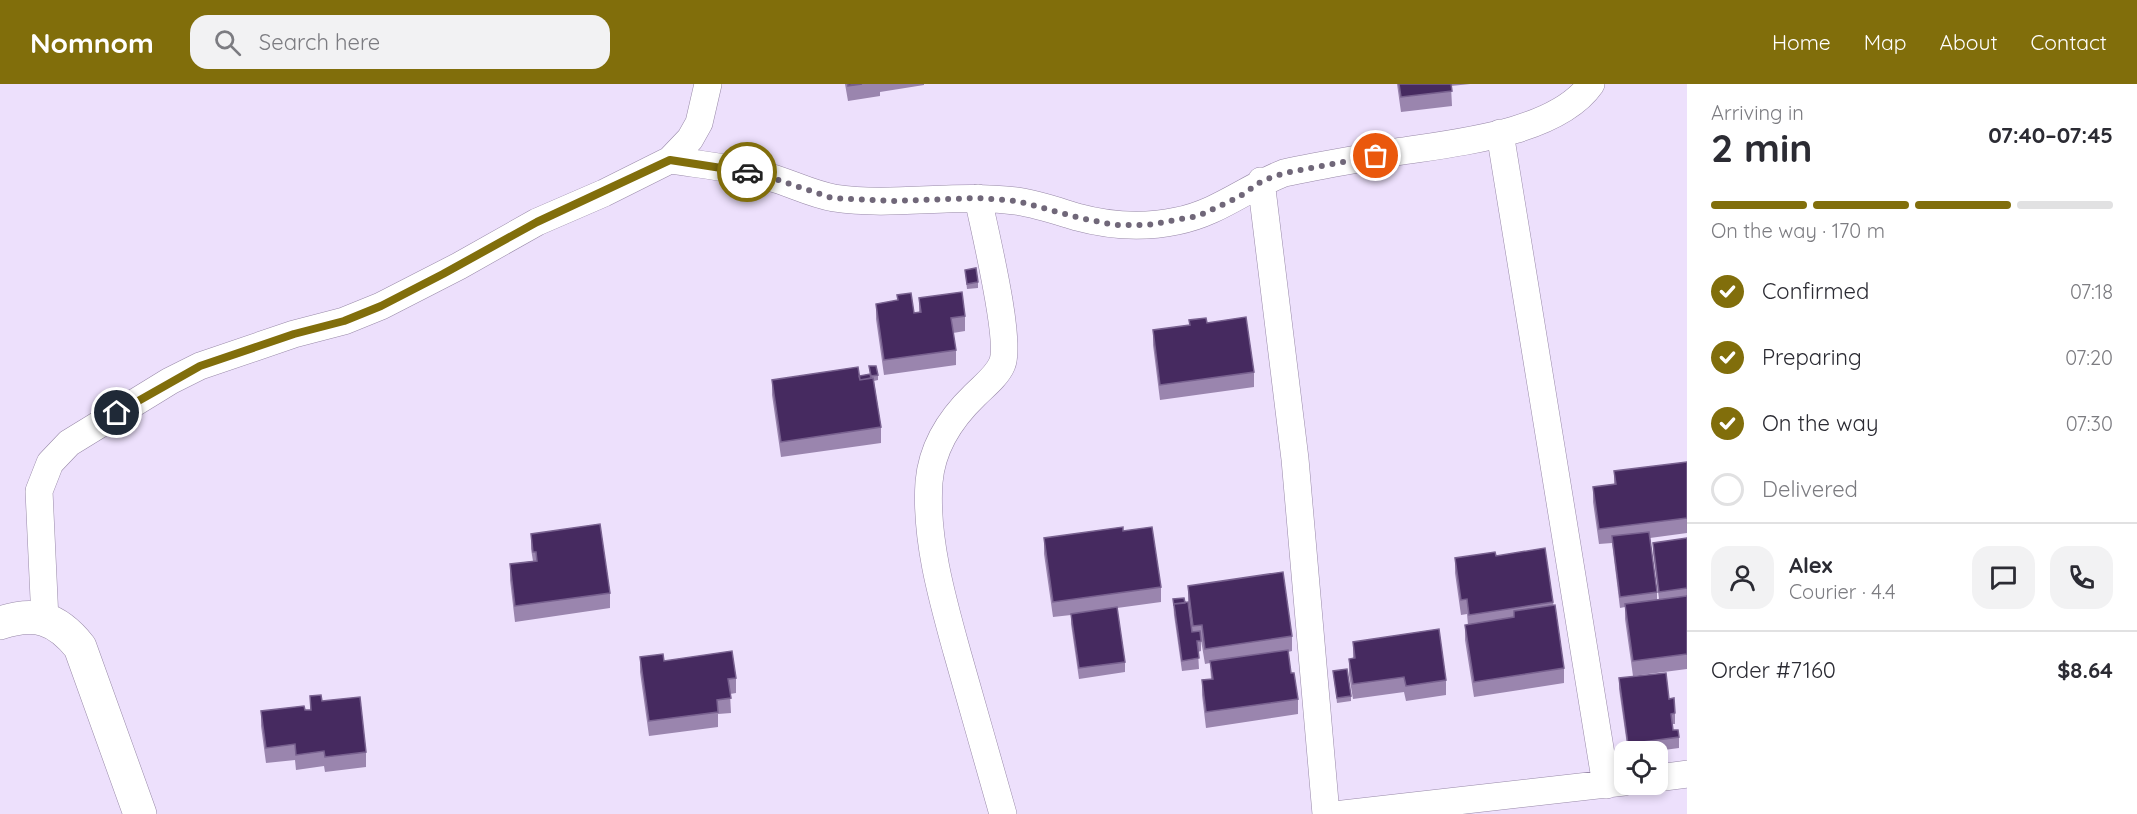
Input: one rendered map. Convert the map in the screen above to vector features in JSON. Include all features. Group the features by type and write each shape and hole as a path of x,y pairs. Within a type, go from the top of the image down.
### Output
{"street":[{"path":"45,620 39,491 50,463 69,443 170,381 200,366 294,334 344,321 381,306 430,282 537,222 670,160 690,140 699,123 708,84"},
{"path":"670,160 750,172 832,198 891,201 978,198 1017,201 1115,225 1148,225 1198,216 1239,197 1262,181 1284,173 1467,141 1500,133 1549,117 1568,107 1591,84"},
{"path":"1500,133 1614,778"},
{"path":"1262,181 1296,470 1326,814"},
{"path":"978,198 1002,322 1004,345 1002,364 992,379 951,420 937,447 929,481 931,526 937,573 1004,814"},
{"path":"0,623 17,617 35,617 53,622 68,633 80,647 141,814"},
{"path":"1668,777 1687,774"},
{"path":"1343,814 1614,784"}],"building":[{"path":"1399,84 1451,84 1452,91 1401,97"},
{"path":"976,268 978,282 967,284 965,270"},
{"path":"962,292 965,316 951,318 956,350 884,360 876,304 898,300 897,295 911,293 914,313 921,312 919,298"},
{"path":"1246,317 1254,372 1160,385 1153,330 1190,325 1189,320 1206,318 1207,323"},
{"path":"869,366 876,366 878,375 871,376"},
{"path":"858,367 860,380 873,378 881,427 781,442 772,380"},
{"path":"870,374 871,378 860,380 859,376"},
{"path":"1687,462 1687,518 1599,529 1593,487 1616,484 1614,471"},
{"path":"600,524 610,593 515,606 510,564 537,561 536,552 533,552 531,534"},
{"path":"1123,527 1123,531 1152,527 1161,587 1053,602 1044,538"},
{"path":"1649,532 1657,592 1620,597 1612,536"},
{"path":"1687,538 1687,588 1659,592 1653,543"},
{"path":"1545,548 1553,602 1469,615 1467,599 1461,600 1455,558 1495,552 1496,556"},
{"path":"1283,572 1292,636 1205,649 1202,625 1193,626 1188,586"},
{"path":"1687,596 1687,654 1633,661 1625,604"},
{"path":"1184,598 1185,603 1174,604 1174,606 1173,599"},
{"path":"1188,602 1192,632 1200,631 1201,641 1197,641 1199,658 1182,661 1174,604"},
{"path":"1555,605 1564,668 1474,682 1465,625 1514,617 1514,611"},
{"path":"1117,607 1125,662 1079,668 1071,614"},
{"path":"1439,629 1446,680 1406,686 1404,677 1353,684 1349,659 1355,658 1353,642"},
{"path":"1288,650 1298,699 1206,712 1202,680 1213,679 1210,661"},
{"path":"732,651 736,678 728,679 731,698 717,700 718,712 649,721 640,657 663,654 664,661"},
{"path":"1347,669 1351,696 1337,698 1333,671"},
{"path":"1666,673 1669,699 1674,698 1675,713 1671,714 1673,730 1678,730 1679,737 1628,741 1619,678"},
{"path":"321,695 322,701 360,697 366,752 325,757 324,751 296,755 295,744 266,748 261,711 304,706 305,710 311,710 310,696"}],"way so far":[{"path":"747,172 832,198 864,201 978,198 1017,201 1115,225 1148,225 1198,216 1239,197 1262,181 1284,173 1376,156"}],"route":[{"path":"117,413 200,366 294,334 344,321 381,306 537,222 604,193 670,160 747,172"}]}
